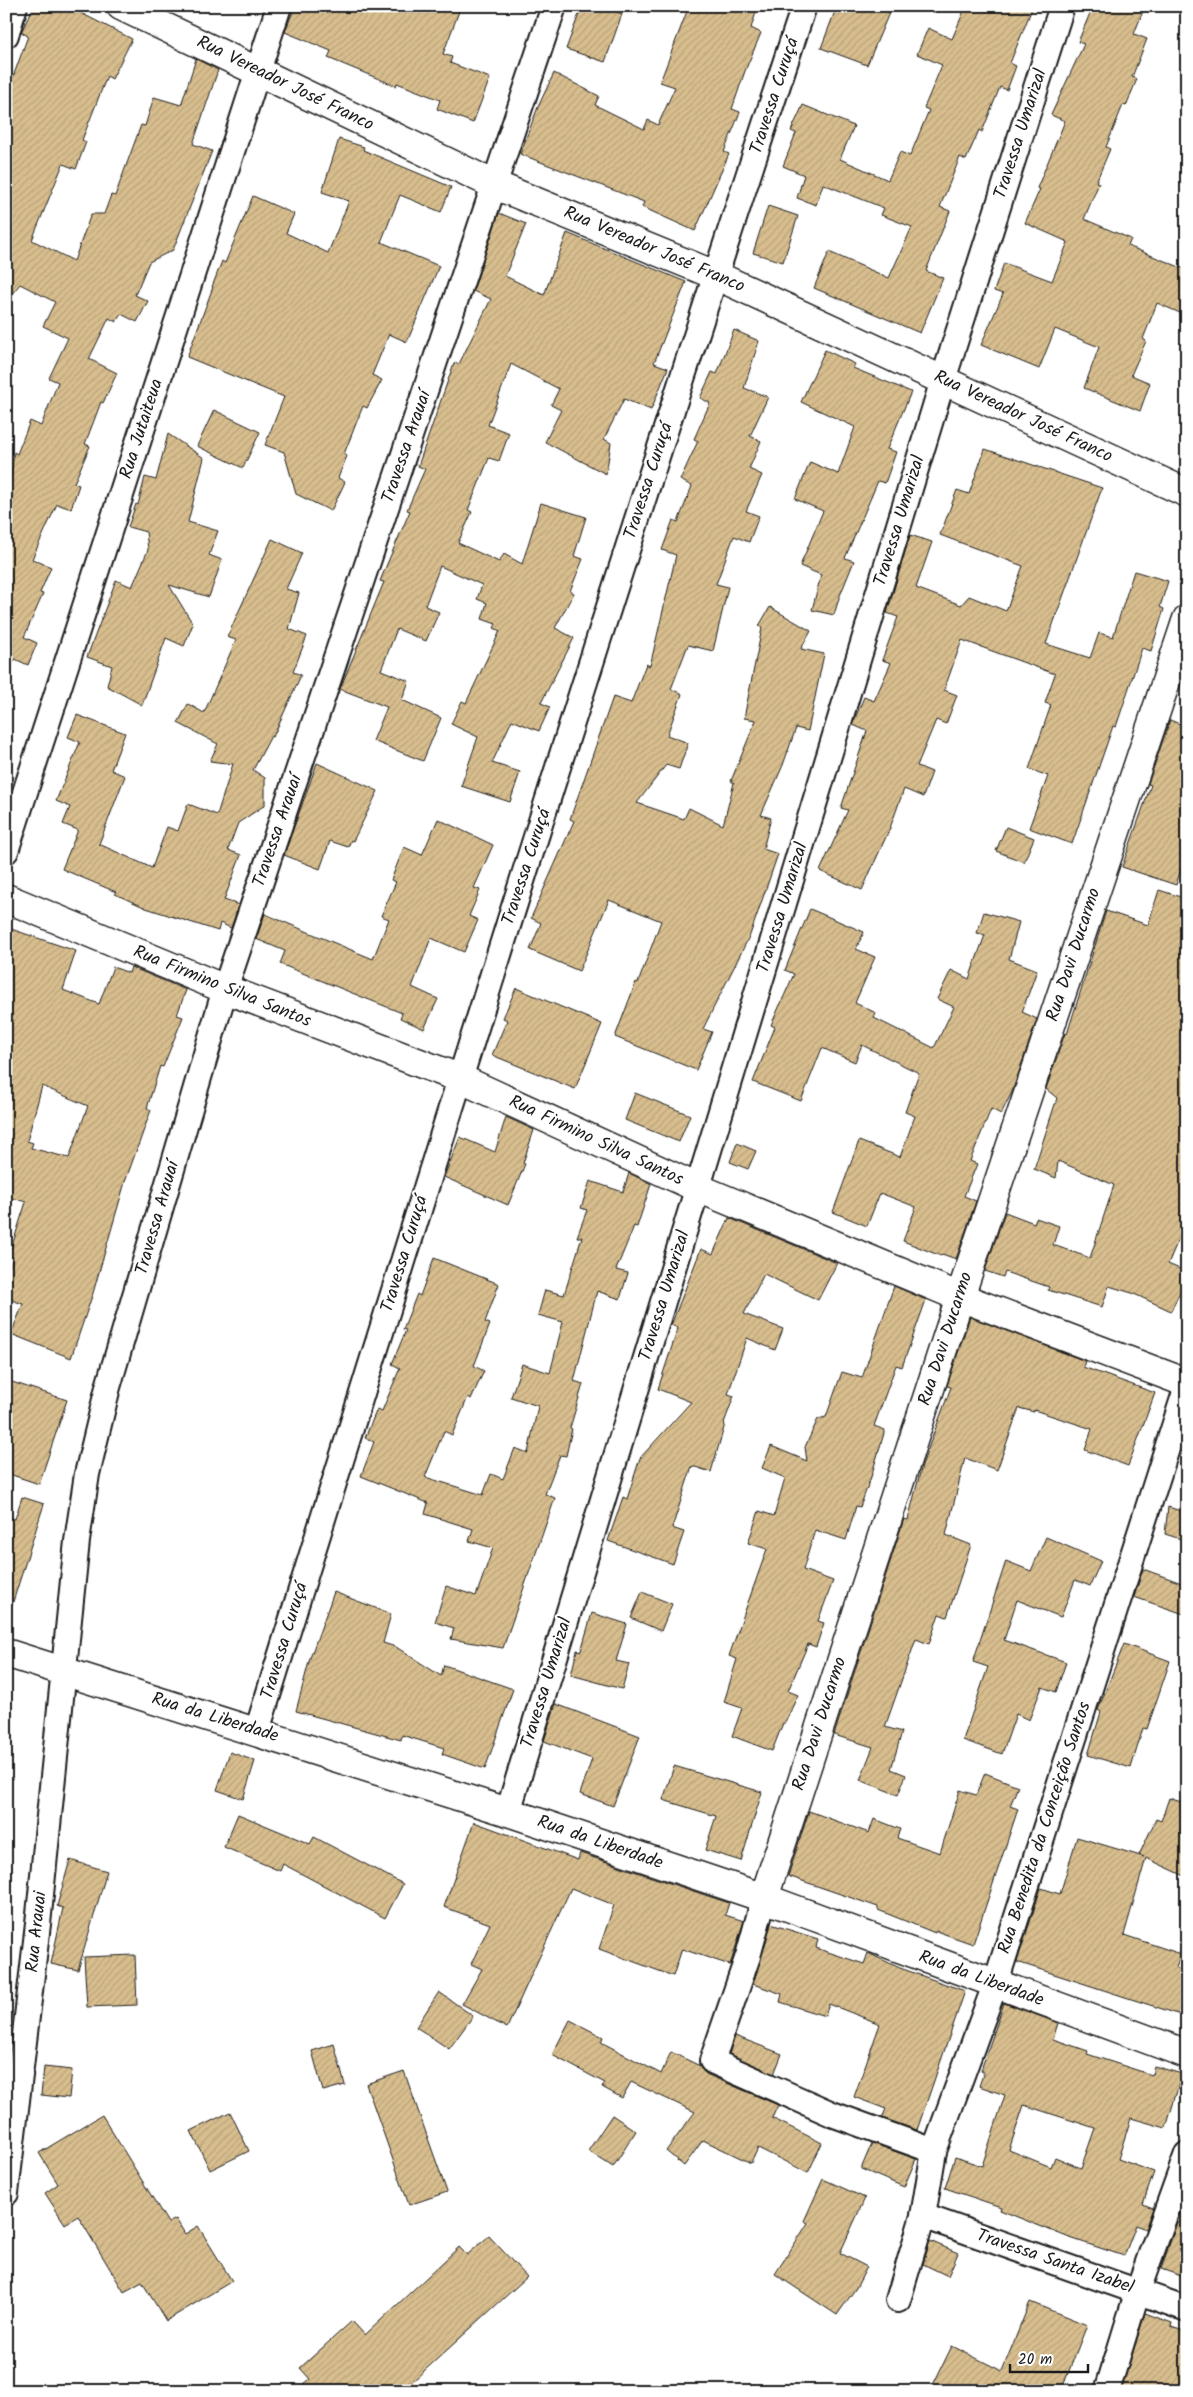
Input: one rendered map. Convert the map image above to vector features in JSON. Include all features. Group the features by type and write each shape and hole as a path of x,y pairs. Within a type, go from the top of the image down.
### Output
{"street":[{"path":"6,35 15,6"},
{"name":"Rua Vereador José Franco","path":"121,6 495,185 715,275 1187,493"},
{"name":"Rua Jutaiteua","path":"6,851 279,6"},
{"name":"Travessa Arauaí","path":"63,1671 77,1541 87,1474 108,1387 225,989 554,6"},
{"name":"Travessa Curuçá","path":"257,1731 459,1078 715,275 804,6"},
{"name":"Travessa Umarizal","path":"508,1812 943,380 1062,6"},
{"name":"Rua Davi Ducarmo","path":"934,2151 832,2114 712,2061 748,1956 764,1898 960,1297 1187,619"},
{"name":"Rua Firmino Silva Santos","path":"6,898 225,989 459,1078 698,1188 960,1297 1187,1384"},
{"name":"Rua Benedita da Conceição Santos","path":"898,2300 923,2216 934,2151 995,1984 1187,1384"},
{"name":"Rua da Liberdade","path":"6,1653 508,1812 764,1898 1187,2054"},
{"name":"Rua Arauai","path":"6,2193 38,1924 63,1671"},
{"path":"1107,2391 1138,2290 1187,2154"},
{"name":"Travessa Santa Izabel","path":"923,2216 1187,2308"}],"building":[{"path":"34,6 67,6 132,39 112,79 107,76 82,140 86,142 76,169 63,164 32,240 74,261 91,214 104,214 111,195 115,196 141,125 145,126 154,97 181,105 196,59 218,70 193,144 212,151 173,250 149,262 135,295 148,301 137,322 121,314 116,322 109,318 89,359 117,373 103,403 101,402 85,444 90,446 74,483 79,485 71,509 57,504 32,559 51,567 40,593 43,594 24,637 37,643 28,665 15,659 6,678 6,490 9,492 14,452 17,454 30,421 41,426 58,382 49,378 68,338 43,326 55,302 20,284 6,301 6,96 28,36 21,32"},
{"path":"295,6 461,6 443,54 452,57 450,63 490,78 473,123 437,109 440,100 397,83 396,86 328,58 331,51 285,32"},
{"path":"582,6 602,6 622,14 605,62 566,49"},
{"path":"689,6 758,6 751,28 761,33 732,109 740,112 724,152 729,154 695,231 642,207 644,202 520,154 538,107 554,73 599,96 595,105 644,129 648,120 658,125 675,87 660,82"},
{"path":"837,6 892,6 867,65 821,48"},
{"path":"966,6 1033,6 1010,63 1016,66 1007,90 1000,87 982,132 979,130 966,160 960,157 940,207 950,211 926,271 943,278 920,333 814,288 829,252 889,278 912,227 881,215 884,208 823,184 816,205 797,198 804,175 783,166 796,133 791,131 803,105 854,126 840,159 888,180 900,152 910,156 929,110 924,108 942,65 917,54 928,28 952,39"},
{"path":"1093,6 1145,6 1134,34 1147,39 1132,77 1137,79 1126,106 1123,105 1106,147 1110,149 1096,182 1099,183 1084,219 1131,239 1128,246 1187,270 1187,316 1157,303 1143,339 1146,341 1131,375 1150,383 1140,411 1084,388 1099,347 1055,329 1039,369 981,345 1003,294 994,291 1004,263 1052,281 1068,242 1025,223 1040,189 1037,188 1065,121 1051,115 1084,44 1078,42"},
{"path":"339,139 364,147 363,150 451,187 441,212 400,195 381,242 439,266 407,342 389,334 372,375 382,380 367,408 363,406 344,454 347,456 338,478 345,482 331,511 296,494 284,452 265,445 284,397 187,357 222,261 225,263 253,196 294,214 286,233 328,253 349,201 322,192"},
{"path":"768,206 798,216 783,262 753,253"},
{"path":"499,213 526,224 505,276 544,295 567,233 686,282 654,363 668,368 651,410 624,399 604,439 611,443 606,474 545,442 561,410 551,405 559,389 511,364 488,425 509,433 499,461 489,458 468,510 472,512 458,543 499,562 504,554 522,564 541,503 586,517 574,556 583,559 570,591 574,593 555,628 574,638 541,703 550,707 539,731 512,720 492,763 520,772 510,802 461,786 478,737 451,724 462,701 466,703 500,631 494,628 496,624 482,619 487,603 477,599 482,585 440,566 425,606 439,612 426,641 397,629 381,670 409,681 402,700 441,718 423,761 373,741 387,707 340,689 384,582 380,581 410,511 407,510 425,469 418,466 454,363 459,364 491,299 473,291"},
{"path":"734,330 759,341 744,388 768,397 750,436 761,441 749,469 762,475 746,511 759,516 749,542 734,536 716,584 728,587 713,651 688,645 671,689 682,694 667,735 688,743 679,769 666,765 637,803 684,819 689,808 723,825 734,783 731,781 756,720 744,718 762,628 759,626 770,607 811,631 801,649 824,654 808,731 796,728 783,765 761,815 771,818 763,849 778,854 750,935 703,1029 712,1032 696,1070 615,1037 661,921 609,900 579,971 530,950 541,923 531,918 574,821 570,819 613,697 631,703 646,664 650,666 676,555 662,550 673,520 678,522 692,486 680,480 698,441 694,439 710,403 700,398 712,372 717,374"},
{"path":"825,350 855,364 853,368 911,392 887,449 896,452 885,483 878,481 845,558 854,561 834,615 812,610 821,575 800,566 823,511 795,499 810,462 838,474 855,427 801,402"},
{"path":"214,410 260,432 243,468 197,446"},
{"path":"168,434 204,458 188,522 218,531 209,555 222,560 209,597 169,585 193,624 184,646 166,638 142,705 107,686 112,666 87,657 116,580 132,587 148,550 146,532 128,527 136,504 138,505 145,477 156,480"},
{"path":"985,449 1102,488 1046,644 1090,658 1099,633 1113,637 1134,571 1168,581 1160,607 1164,609 1151,651 1142,648 1116,727 1113,726 1072,844 1029,828 1048,776 1029,769 1051,705 1045,703 1055,674 962,640 944,690 957,695 946,724 936,720 917,766 932,772 923,797 904,789 890,828 862,890 820,871 848,810 841,808 867,731 853,725 853,723 864,697 874,701 891,663 882,660 898,617 887,613 910,535 932,542 916,588 961,605 969,596 1006,611 1023,566 940,535 957,490 969,494"},
{"path":"272,539 302,553 286,589 299,593 289,629 307,636 293,672 301,675 273,737 271,736 253,770 265,778 265,805 238,823 228,850 241,855 224,900 239,905 231,928 220,923 218,931 146,908 115,894 116,892 62,869 78,830 63,824 70,807 56,801 80,742 68,737 77,715 125,733 111,770 125,776 99,844 152,868 167,827 178,831 188,804 217,815 233,764 210,761 218,744 178,723 188,704 204,713 236,640 227,637"},
{"path":"1170,720 1187,727 1187,793 1180,810 1187,812 1187,851 1176,885 1122,867 1151,785 1148,784"},
{"path":"317,763 378,791 353,841 351,840 348,847 330,841 320,869 284,855"},
{"path":"438,819 493,845 474,888 480,890 469,916 478,920 464,952 431,938 412,987 438,999 424,1029 400,1018 402,1013 280,964 285,951 256,939 265,914 373,959 389,919 381,916 396,882 391,880 404,847 422,855"},
{"path":"1006,827 1034,838 1024,862 996,851"},
{"path":"1159,890 1187,899 1187,1219 1168,1264 1187,1272 1187,1277 1171,1311 1132,1293 1109,1286 1102,1307 1048,1290 1049,1287 1005,1272 1003,1277 985,1271 1005,1212 1034,1223 1036,1218 1059,1226 1053,1245 1090,1258 1114,1185 1058,1161 1056,1178 1034,1169 1057,1098 1046,1089 1065,1033 1067,1034 1106,911 1148,925"},
{"path":"810,909 864,932 856,949 875,957 855,1003 876,1013 874,1018 934,1048 954,1007 937,999 951,970 969,979 985,935 977,933 984,912 1019,922 1009,959 1037,970 1022,1012 1037,1019 1012,1092 1001,1114 991,1109 970,1161 977,1164 964,1196 976,1201 956,1259 942,1254 941,1256 903,1241 916,1207 880,1193 867,1226 833,1212 859,1141 900,1157 915,1116 905,1112 919,1073 862,1045 855,1062 822,1048 801,1101 753,1082 775,1027 771,1025 794,974 785,970"},
{"path":"11,929 76,951 63,990 99,1004 113,967 129,973 131,967 186,990 177,1015 183,1017 163,1067 160,1066 147,1108 151,1110 125,1182 93,1293 71,1358 11,1334 23,1304 6,1298 6,1277 13,1257 9,1255 26,1202 6,1196 6,943","holes":["42,1086 88,1106 69,1158 31,1148 33,1143 27,1141"]},
{"path":"516,988 602,1024 575,1089 492,1055 507,1020 503,1018"},
{"path":"635,1093 690,1115 679,1142 625,1120"},
{"path":"506,1117 534,1130 523,1163 525,1164 508,1205 444,1177 460,1137 495,1152"},
{"path":"737,1143 756,1151 748,1169 730,1162"},
{"path":"629,1173 651,1184 637,1227 634,1226 616,1270 628,1273 620,1299 597,1291 574,1381 583,1384 570,1428 572,1429 566,1456 560,1455 545,1494 555,1498 503,1648 451,1639 454,1628 435,1622 446,1586 476,1596 493,1548 469,1541 473,1529 425,1514 428,1503 361,1476 374,1442 365,1438 377,1409 382,1411 400,1368 392,1364 406,1330 403,1329 417,1294 420,1296 434,1258 499,1284 485,1322 490,1324 474,1366 484,1371 471,1399 468,1397 452,1435 444,1431 425,1477 483,1495 491,1474 503,1479 515,1448 528,1453 538,1406 511,1397 522,1364 550,1373 563,1322 538,1315 545,1290 564,1295 582,1237 577,1237 587,1210 581,1208 590,1181 623,1192"},
{"path":"729,1218 837,1263 818,1300 764,1274 744,1314 783,1329 775,1350 747,1338 728,1394 734,1396 724,1423 711,1472 692,1466 672,1528 684,1532 673,1564 608,1541 623,1497 627,1499 640,1458 691,1402 658,1389 678,1328 671,1325 701,1249 713,1254"},
{"path":"894,1286 926,1300 902,1367 896,1365 874,1426 885,1430 871,1477 860,1507 856,1506 846,1540 815,1530 803,1570 833,1581 818,1621 824,1623 816,1647 808,1644 788,1691 798,1695 785,1723 783,1723 772,1751 732,1736 742,1708 724,1702 737,1659 729,1656 767,1549 748,1543 759,1511 774,1516 785,1478 762,1468 771,1446 807,1461 805,1447 818,1419 826,1417 842,1372 862,1378"},
{"path":"970,1317 1085,1361 1083,1367 1155,1393 1128,1466 1085,1450 1092,1429 1034,1410 1034,1412 1019,1408 997,1470 965,1458 946,1535 971,1545 947,1617 939,1614 929,1644 916,1639 885,1727 902,1732 891,1769 906,1775 898,1795 860,1780 873,1747 834,1735 904,1519 908,1520 922,1465 951,1387 947,1386"},
{"path":"6,1380 67,1400 39,1484 6,1473"},
{"path":"22,1497 44,1504 11,1608 6,1608 6,1516 15,1519"},
{"path":"1168,1507 1187,1513 1187,1541 1165,1534"},
{"path":"1046,1537 1101,1561 1090,1586 1075,1580 1061,1617 1017,1600 1004,1640 1066,1662 1056,1692 1042,1687 1029,1720 1016,1714 1002,1754 963,1740 988,1667 973,1662 1006,1561 1031,1571"},
{"path":"1143,1569 1187,1585 1187,1615 1134,1597"},
{"path":"334,1592 391,1614 383,1643 396,1647 441,1676 444,1665 513,1689 485,1769 442,1754 444,1748 402,1735 401,1740 296,1711 310,1658"},
{"path":"642,1592 672,1604 661,1631 631,1618"},
{"path":"592,1613 627,1624 616,1661 629,1664 622,1689 571,1675 577,1650 581,1651"},
{"path":"1124,1644 1170,1661 1147,1729 1143,1728 1131,1768 1088,1755 1101,1712 1098,1710"},
{"path":"556,1704 640,1736 613,1806 580,1794 592,1759 544,1741"},
{"path":"230,1752 255,1761 243,1799 217,1790"},
{"path":"674,1766 762,1792 741,1861 705,1850 716,1816 663,1800"},
{"path":"985,1773 1018,1786 1010,1806 1018,1809 973,1944 936,1931 935,1933 878,1910 878,1907 788,1876 809,1811 869,1833 874,1819 900,1829 897,1838 940,1853 960,1790 976,1795"},
{"path":"1169,1798 1187,1804 1187,1877 1146,1858 1124,1935 1181,1954 1176,1968 1187,1972 1187,2017 1017,1962 1041,1888 1060,1894 1077,1837 1144,1857 1139,1855 1156,1819 1161,1821"},
{"path":"238,1814 310,1844 314,1837 403,1884 385,1918 283,1864 280,1871 224,1847"},
{"path":"474,1822 578,1860 580,1853 729,1903 725,1915 744,1921 730,1965 682,1949 673,1976 599,1949 614,1905 571,1888 507,2028 462,2004 482,1969 471,1964 490,1924 444,1907"},
{"path":"70,1860 107,1871 78,1970 51,1964 63,1908 57,1906"},
{"path":"771,1924 818,1939 816,1948 864,1964 868,1953 900,1968 965,1991 917,2130 882,2118 886,2109 854,2097 880,2024 829,2004 825,2016 780,2002 782,1994 753,1984"},
{"path":"135,1955 137,2005 87,2007 84,1957"},
{"path":"439,1992 473,2016 449,2049 416,2027"},
{"path":"1004,2003 1058,2023 1053,2039 1088,2051 1087,2054 1152,2075 1154,2066 1182,2074 1166,2128 1131,2118 1118,2159 1154,2172 1143,2204 1153,2208 1145,2229 1136,2225 1124,2256 1067,2237 1000,2210 1001,2207 945,2188 955,2157 982,2166 1005,2095 979,2086 984,2072 981,2070","holes":["1024,2105 1095,2128 1081,2168 1055,2157 1051,2167 1009,2150"]},
{"path":"570,2020 603,2037 601,2042 661,2074 671,2052 700,2066 706,2074 778,2105 772,2118 822,2143 808,2173 758,2148 751,2163 703,2140 684,2166 666,2151 695,2112 631,2082 622,2098 602,2087 605,2083 552,2055"},
{"path":"735,2036 782,2054 774,2074 729,2054"},
{"path":"334,2044 345,2085 323,2091 312,2051"},
{"path":"44,2067 72,2070 69,2098 41,2095"},
{"path":"404,2071 447,2192 409,2205 366,2084"},
{"path":"230,2112 249,2151 210,2170 191,2131"},
{"path":"102,2115 168,2223 176,2219 185,2234 198,2226 232,2281 166,2321 142,2282 124,2292 78,2216 65,2224 45,2193 58,2184 39,2153"},
{"path":"612,2115 636,2131 613,2167 588,2151"},
{"path":"872,2143 916,2159 904,2187 861,2169"},
{"path":"823,2179 865,2198 840,2253 867,2267 856,2288 837,2315 775,2274 808,2223 804,2221"},
{"path":"1183,2205 1187,2206 1187,2278 1161,2269"},
{"path":"489,2236 527,2277 402,2391 296,2391 310,2379 300,2368 352,2321 365,2335 459,2247 467,2255"},
{"path":"930,2241 958,2253 948,2276 923,2264"},
{"path":"1030,2302 1087,2325 1061,2391 930,2391 952,2346 1002,2371"},
{"path":"1145,2313 1172,2323 1171,2327 1187,2332 1187,2391 1121,2391"}]}
